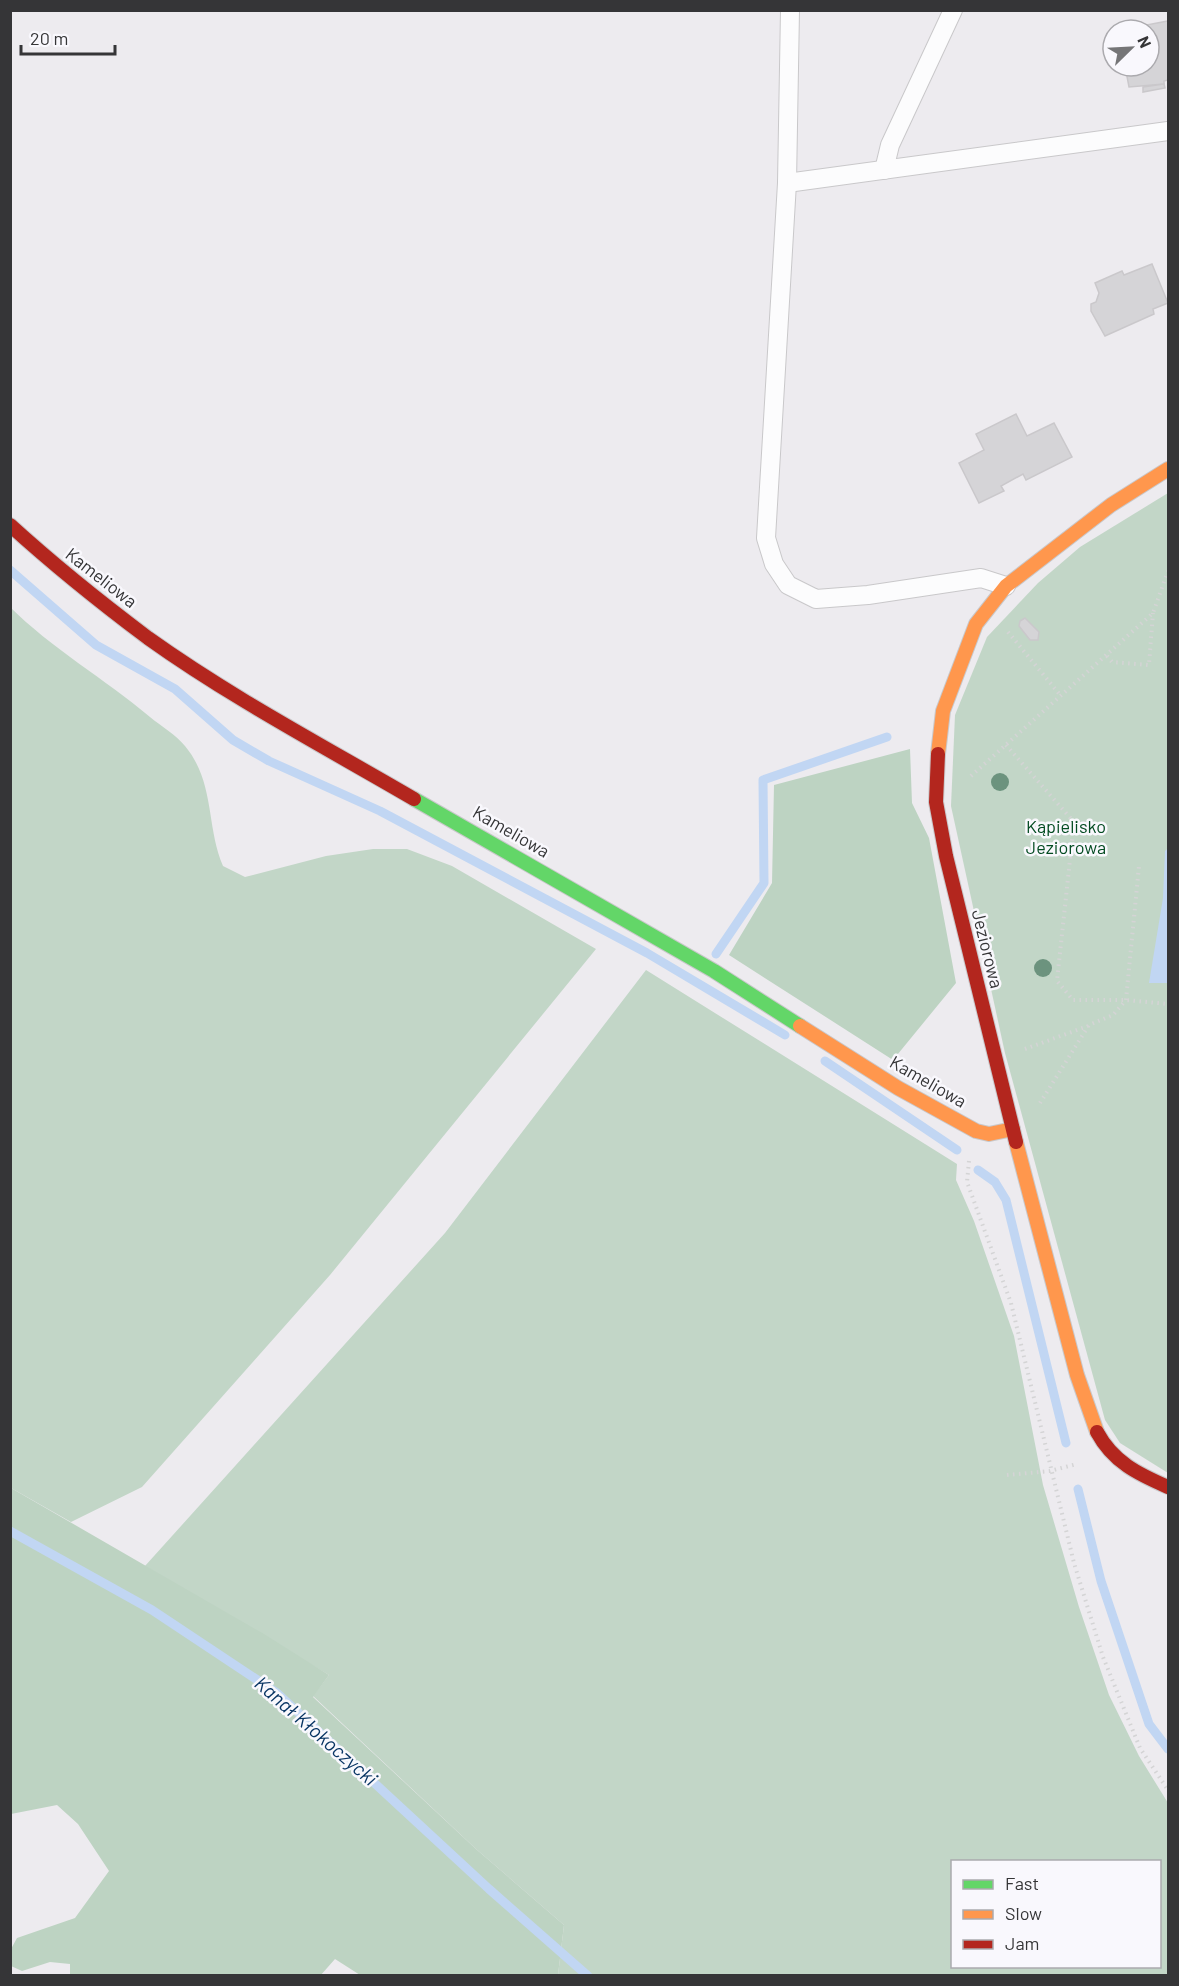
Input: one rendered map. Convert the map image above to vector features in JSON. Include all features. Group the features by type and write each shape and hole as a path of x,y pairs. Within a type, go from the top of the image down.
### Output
{"street":[{"name":"Jeziorowa","path":"1168,469 1111,505 1005,586 976,624 943,711 938,747 937,794 946,856 1013,1130 1077,1375 1094,1426 1105,1448 1130,1470 1168,1487"},
{"name":"Kameliowa","path":"10,525 65,575 150,639 250,704 714,971 898,1088 976,1131 989,1134 1013,1130"}],"lane":[{"path":"790,10 788,183 766,538 774,564 788,585 816,599 868,595 981,578 1005,586"},
{"path":"884,170 890,144 953,10"},
{"path":"788,183 1168,131"}],"path":[{"path":"1107,656 1112,662 1149,665 1153,613 1168,572"},
{"path":"988,609 1061,696"},
{"path":"937,794 955,789 1153,613"},
{"path":"1006,746 1074,822 1058,981 1074,1000 1126,1000 1168,1004"},
{"path":"996,1059 1113,1015 1126,1000 1139,866"},
{"path":"1013,1130 1027,1124 1089,1025"},
{"path":"976,1131 966,1172 967,1182 1011,1303 1074,1563 1103,1657 1140,1748 1168,1790"},
{"path":"1007,1475 1050,1471 1088,1461 1105,1448"}],"green space":[{"name":"Kąpielisko Jeziorowa","path":"1168,493 1168,1473 1120,1443 1105,1420 1005,1053 951,806 955,715 987,637 1038,583 1080,547"},
{"path":"10,607 43,636 133,703 185,746 195,760 206,789 214,835 223,866 245,877 326,856 373,849 407,849 452,866 596,949 330,1275 142,1487 71,1522 11,1488"},
{"path":"910,749 912,803 929,838 956,983 893,1060 729,955 772,883 774,785"},
{"path":"646,970 957,1164 956,1180 974,1221 1014,1336 1043,1485 1079,1607 1109,1695 1139,1756 1168,1803 1168,1975 558,1975 564,1925 476,1849 313,1696 329,1675 145,1566 445,1233"},
{"path":"11,1488 264,1634 329,1675 313,1697 476,1849 564,1925 558,1975 360,1975 335,1959 320,1976 70,1976 70,1964 50,1962 22,1971 11,1966 11,1949 17,1938 75,1918 109,1871 78,1824 57,1805 11,1814"}],"water":[{"path":"1168,848 1168,983 1149,983 1163,898 1165,851"}],"building":[{"path":"1168,21 1168,80 1164,81 1164,84 1129,87 1127,78 1161,78 1161,22"},
{"path":"1164,84 1165,88 1143,92 1143,87"},
{"path":"1152,264 1168,303 1153,309 1154,314 1105,336 1091,311 1091,304 1096,302 1099,293 1095,283 1122,271 1124,275"},
{"path":"1016,414 1027,436 1054,423 1072,457 1026,480 1023,474 1001,486 1004,491 979,503 959,463 984,450 976,434"},
{"path":"1025,618 1039,632 1038,640 1030,640 1019,626 1020,621"}],"waterway":[{"path":"10,570 96,645 175,689 233,740 269,761 380,811 647,953 785,1035"},
{"path":"716,954 764,883 763,780 887,737"},
{"path":"825,1061 957,1150"},
{"path":"978,1170 995,1182 1006,1200 1066,1443"},
{"path":"1078,1489 1101,1581 1149,1724 1168,1749"},
{"name":"Kanał Kłokoczycki","path":"10,1531 152,1610 277,1693 489,1889 588,1976"}],"traffic: fast":[{"path":"414,799 714,971 800,1026"}],"traffic: slow":[{"path":"938,754 943,711 976,624 1006,586 1111,505 1168,469"},
{"path":"800,1026 898,1088 976,1131 989,1134 1013,1129"},
{"path":"1016,1142 1077,1375 1097,1432"}],"traffic: jam":[{"path":"10,525 95,597 180,660 279,721 414,799"},
{"path":"938,754 936,802 946,856 1016,1142"},
{"path":"1097,1432 1103,1442 1127,1466 1168,1487"}]}
